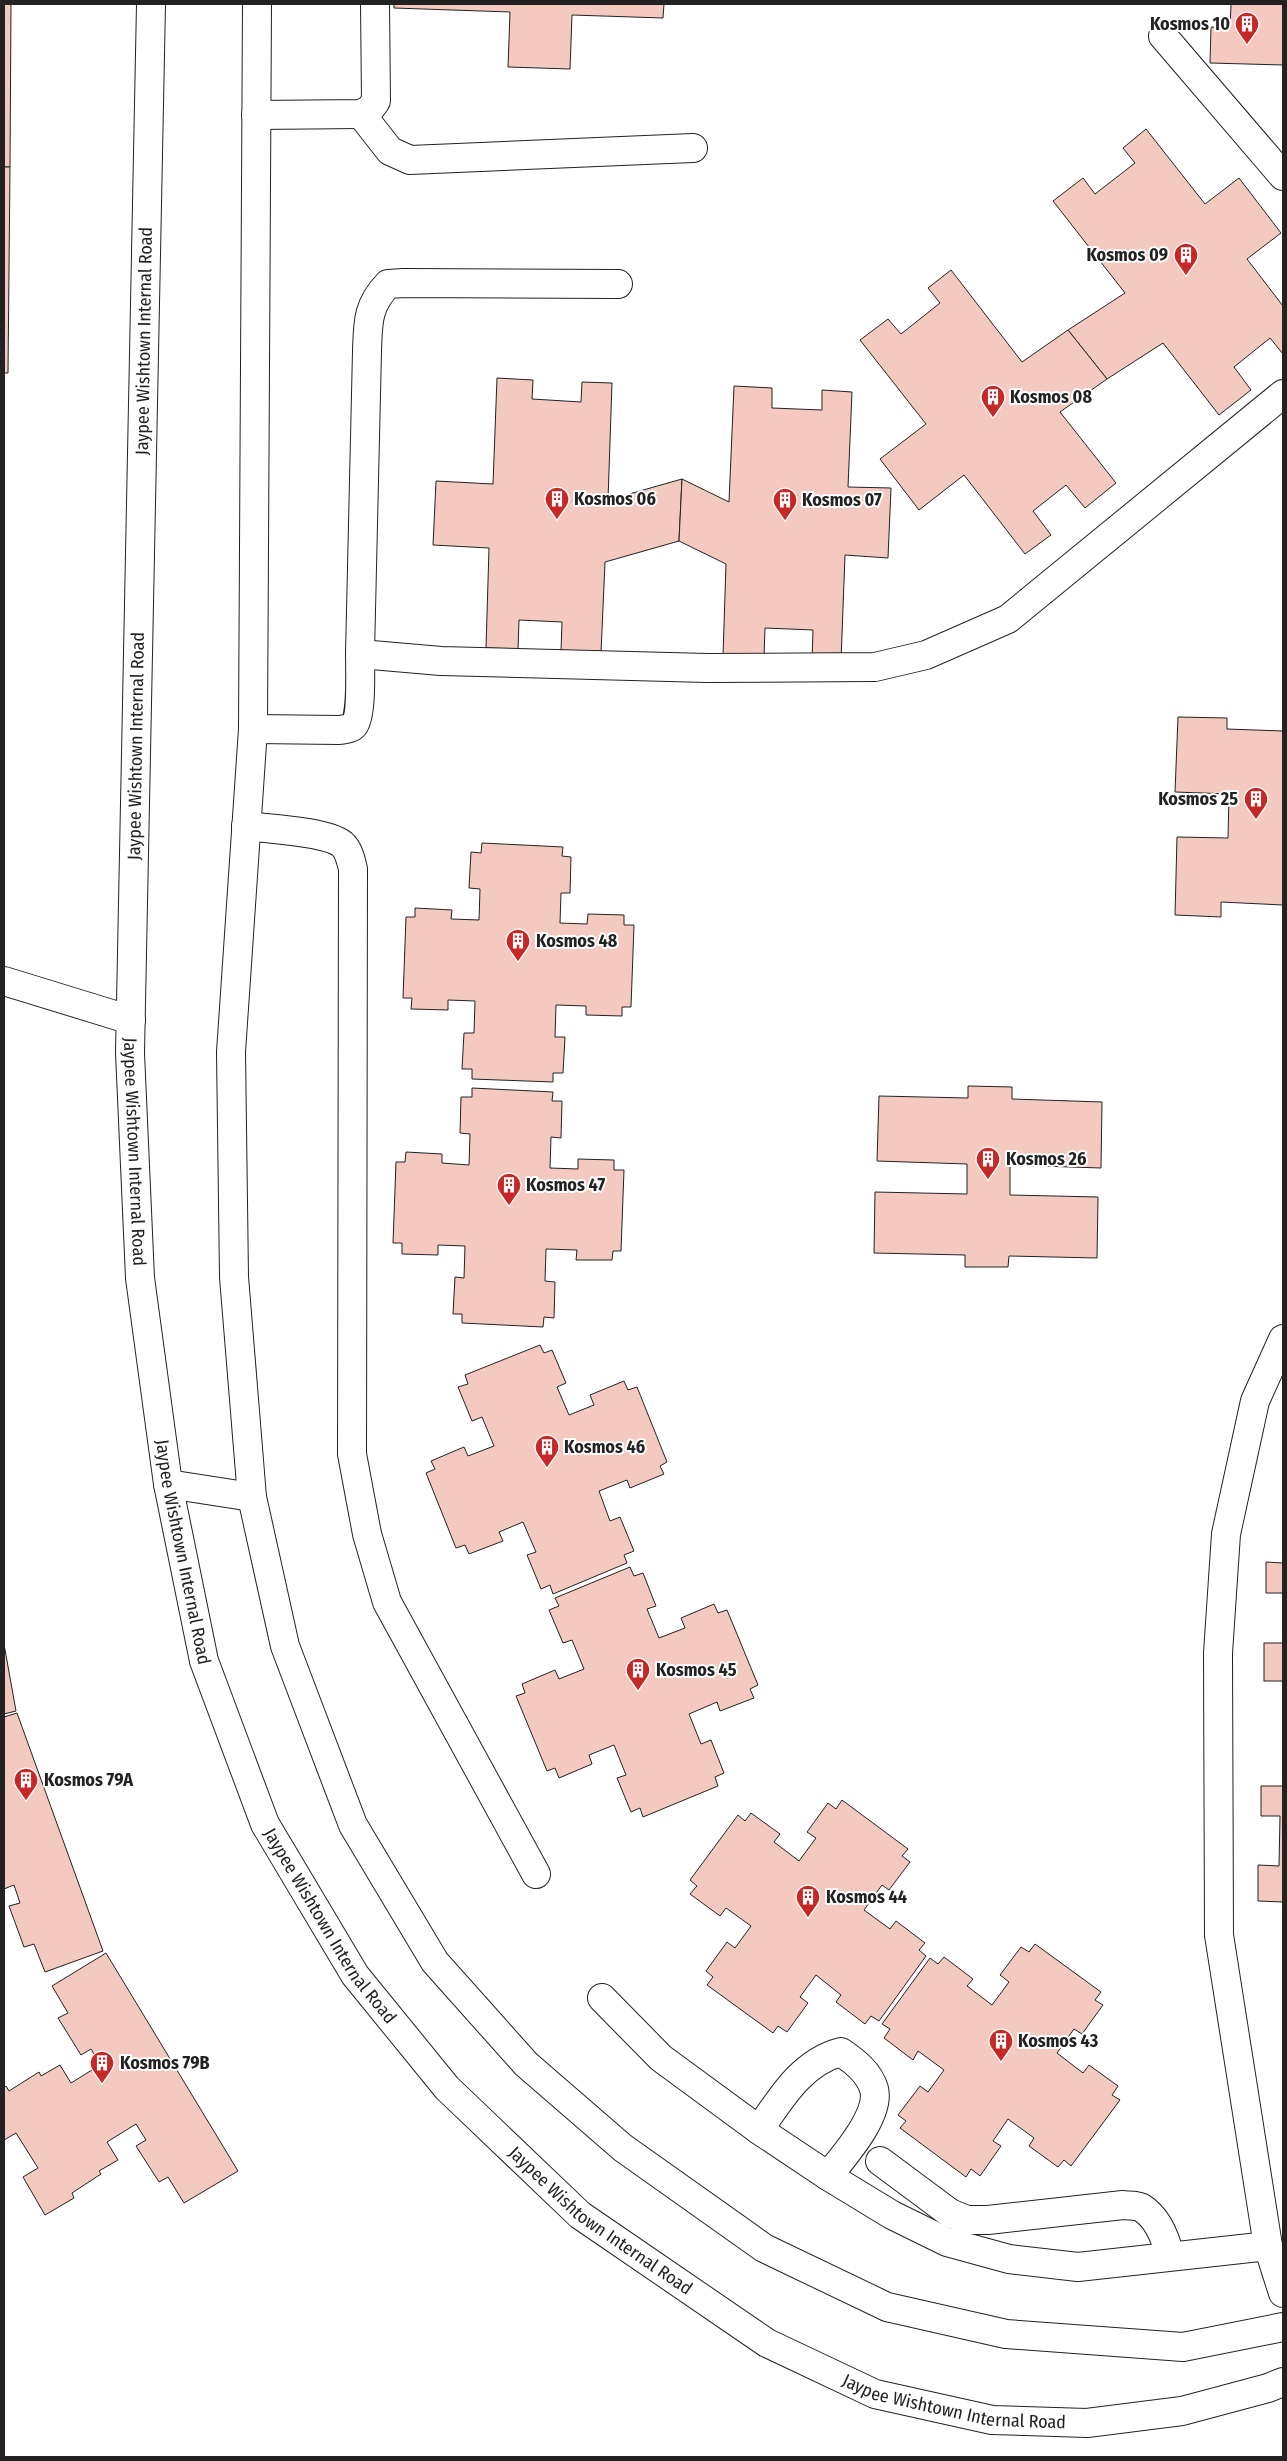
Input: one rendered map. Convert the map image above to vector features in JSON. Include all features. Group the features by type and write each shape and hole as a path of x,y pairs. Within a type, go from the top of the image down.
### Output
{"street":[{"name":"Jaypee Wishtown Internal Road","path":"151,4 130,1053 140,1278 168,1484 204,1661 264,1824 355,1975 447,2088 580,2215 767,2343 875,2394 992,2420 1087,2423 1182,2411 1268,2388 1283,2382"},
{"path":"258,4 252,728 230,1052 234,1277 252,1497 285,1646 353,1825 435,1962 526,2064 623,2148 764,2248 886,2307 1006,2334 1183,2347 1283,2327"},
{"path":"256,115 361,114 370,109 376,100 375,4"},
{"path":"1163,36 1283,176"},
{"path":"361,114 390,151 410,160 694,148"},
{"path":"252,728 340,730 351,728 356,724 360,654 368,334 369,316 376,296 388,284 404,283 618,284"},
{"path":"360,654 441,661 707,668 875,667 926,655 1008,619 1283,394"},
{"path":"246,826 329,838 343,845 350,857 353,869 352,1454 367,1534 387,1602 536,1874"},
{"path":"4,981 131,1020"},
{"path":"1283,1339 1255,1401 1226,1534 1218,1653 1219,1935 1268,2246 1283,2293"},
{"path":"168,1484 252,1497"},
{"path":"602,1998 661,2058 759,2130 828,2176 892,2214 947,2242 1009,2259 1078,2267 1268,2246"},
{"path":"759,2130 798,2077 824,2056 841,2052 860,2066 874,2089 874,2107 847,2152 828,2176"},
{"path":"880,2161 950,2213 968,2220 988,2220 1123,2205 1142,2208 1157,2223 1166,2241 1170,2256"}],"building":[{"path":"4,4 11,4 10,167 4,167"},
{"path":"394,4 664,4 663,18 572,15 570,69 508,67 510,12 394,8"},
{"name":"Kosmos 10","path":"1231,4 1283,4 1283,65 1210,63 1211,27 1230,28"},
{"name":"Kosmos 09","path":"1146,129 1205,204 1239,178 1281,233 1247,259 1283,306 1283,354 1270,338 1234,367 1251,390 1219,415 1163,343 1107,379 1068,330 1125,293 1053,201 1083,178 1095,194 1135,163 1123,148"},
{"path":"4,167 10,167 8,373 4,373"},
{"name":"Kosmos 08","path":"951,270 1022,362 1068,330 1107,379 1060,412 1116,483 1085,508 1066,485 1033,511 1051,535 1025,554 964,475 919,510 880,459 926,424 860,340 888,319 901,334 940,303 928,288"},
{"name":"Kosmos 06","path":"497,378 533,380 532,399 581,402 582,382 612,383 608,500 682,479 679,541 605,562 601,653 561,651 562,622 519,620 518,649 486,648 489,548 433,545 436,481 493,484"},
{"name":"Kosmos 07","path":"734,386 772,388 772,408 822,410 822,390 852,392 848,487 891,488 888,558 845,555 841,661 812,660 813,630 765,628 764,657 723,656 726,564 679,541 682,479 729,502"},
{"name":"Kosmos 25","path":"1178,717 1227,718 1227,729 1283,731 1283,905 1221,902 1221,917 1175,915 1177,837 1228,838 1229,794 1175,792"},
{"name":"Kosmos 48","path":"482,843 563,847 562,856 571,857 570,893 561,893 560,923 587,924 588,914 624,915 624,925 634,925 631,1007 622,1007 622,1016 586,1015 586,1006 556,1005 555,1037 565,1037 563,1073 553,1073 553,1082 472,1079 472,1069 462,1069 464,1033 474,1033 475,1001 448,1000 448,1010 411,1009 412,998 403,998 406,917 415,917 415,908 452,910 451,919 479,920 480,889 469,888 471,852 481,853"},
{"name":"Kosmos 26","path":"968,1086 1012,1087 1012,1099 1102,1102 1101,1168 1010,1165 1010,1195 1098,1197 1097,1258 1009,1256 1008,1267 965,1267 965,1255 874,1253 875,1192 967,1194 967,1164 877,1161 879,1096 968,1098"},
{"name":"Kosmos 47","path":"472,1088 553,1092 552,1101 562,1101 561,1138 551,1137 550,1168 578,1169 578,1159 614,1160 614,1170 624,1170 621,1251 613,1251 612,1260 576,1260 577,1250 546,1249 545,1281 555,1282 554,1318 544,1317 543,1327 462,1323 462,1314 453,1314 455,1277 464,1278 465,1246 438,1245 438,1255 402,1254 402,1243 393,1243 396,1162 405,1162 406,1152 442,1154 442,1163 469,1165 470,1134 460,1133 461,1097 472,1097"},
{"name":"Kosmos 46","path":"540,1345 544,1353 552,1350 566,1383 557,1387 569,1415 594,1405 590,1395 624,1381 628,1390 637,1387 667,1462 660,1466 664,1474 630,1488 627,1480 599,1491 610,1521 620,1517 634,1551 624,1555 627,1563 553,1594 550,1585 541,1589 527,1555 536,1552 523,1522 499,1532 503,1541 469,1554 465,1545 456,1548 426,1473 435,1469 431,1461 464,1447 468,1456 494,1446 482,1417 472,1421 458,1387 468,1384 465,1375"},
{"path":"1266,1562 1283,1563 1283,1593 1266,1593"},
{"name":"Kosmos 45","path":"630,1567 634,1576 643,1573 656,1606 647,1609 659,1638 685,1628 681,1618 714,1604 718,1613 727,1610 758,1685 750,1689 754,1698 720,1711 717,1702 689,1714 701,1744 711,1740 724,1773 715,1777 718,1786 643,1817 640,1808 631,1812 617,1778 626,1775 614,1745 589,1755 592,1764 559,1778 555,1768 547,1771 516,1696 525,1693 522,1684 555,1670 559,1679 584,1669 572,1640 563,1643 549,1610 559,1606 555,1598"},
{"path":"1264,1643 1283,1643 1283,1681 1264,1681"},
{"path":"4,1644 16,1711 4,1714"},
{"name":"Kosmos 79A","path":"17,1713 103,1951 45,1972 34,1944 24,1947 9,1906 20,1903 14,1885 4,1889 4,1717"},
{"path":"1261,1786 1283,1786 1283,1902 1258,1901 1258,1865 1279,1866 1280,1816 1261,1816"},
{"name":"Kosmos 44","path":"842,1800 908,1849 902,1856 910,1862 889,1890 882,1885 864,1910 890,1929 896,1921 925,1943 919,1950 926,1956 879,2021 871,2016 865,2024 836,2002 841,1995 816,1975 800,1997 808,2003 787,2032 778,2026 773,2033 707,1985 713,1977 706,1971 727,1942 735,1948 751,1926 726,1908 720,1916 690,1894 697,1886 690,1880 738,1815 745,1821 751,1813 780,1834 774,1842 799,1861 816,1838 807,1832 828,1803 836,1809"},
{"name":"Kosmos 43","path":"1035,1944 1101,1992 1095,2000 1103,2005 1082,2034 1074,2029 1057,2053 1083,2073 1089,2065 1118,2086 1112,2095 1120,2100 1071,2166 1064,2160 1058,2167 1029,2146 1034,2138 1008,2119 993,2141 1001,2146 980,2176 971,2169 966,2177 900,2128 906,2121 898,2115 920,2086 928,2092 944,2070 918,2051 913,2060 884,2038 890,2029 882,2024 930,1958 938,1964 944,1957 973,1979 967,1986 992,2005 1009,1982 1000,1975 1021,1947 1029,1952"},
{"name":"Kosmos 79B","path":"106,1953 238,2171 184,2203 168,2177 159,2182 136,2146 146,2140 136,2124 107,2142 118,2160 99,2171 101,2174 72,2193 74,2198 45,2215 23,2177 38,2168 16,2133 4,2140 4,2088 6,2086 9,2091 39,2072 41,2076 60,2065 71,2083 100,2065 91,2049 81,2055 58,2018 68,2013 52,1986"}],"place":[{"name":"Kosmos 10","path":"1247,45"},
{"name":"Kosmos 09","path":"1186,276"},
{"name":"Kosmos 08","path":"993,418"},
{"name":"Kosmos 06","path":"557,520"},
{"name":"Kosmos 07","path":"785,521"},
{"name":"Kosmos 25","path":"1256,820"},
{"name":"Kosmos 48","path":"518,962"},
{"name":"Kosmos 26","path":"988,1180"},
{"name":"Kosmos 47","path":"509,1206"},
{"name":"Kosmos 46","path":"547,1468"},
{"name":"Kosmos 45","path":"638,1691"},
{"name":"Kosmos 79A","path":"26,1801"},
{"name":"Kosmos 44","path":"808,1918"},
{"name":"Kosmos 43","path":"1001,2062"},
{"name":"Kosmos 79B","path":"102,2084"}]}
